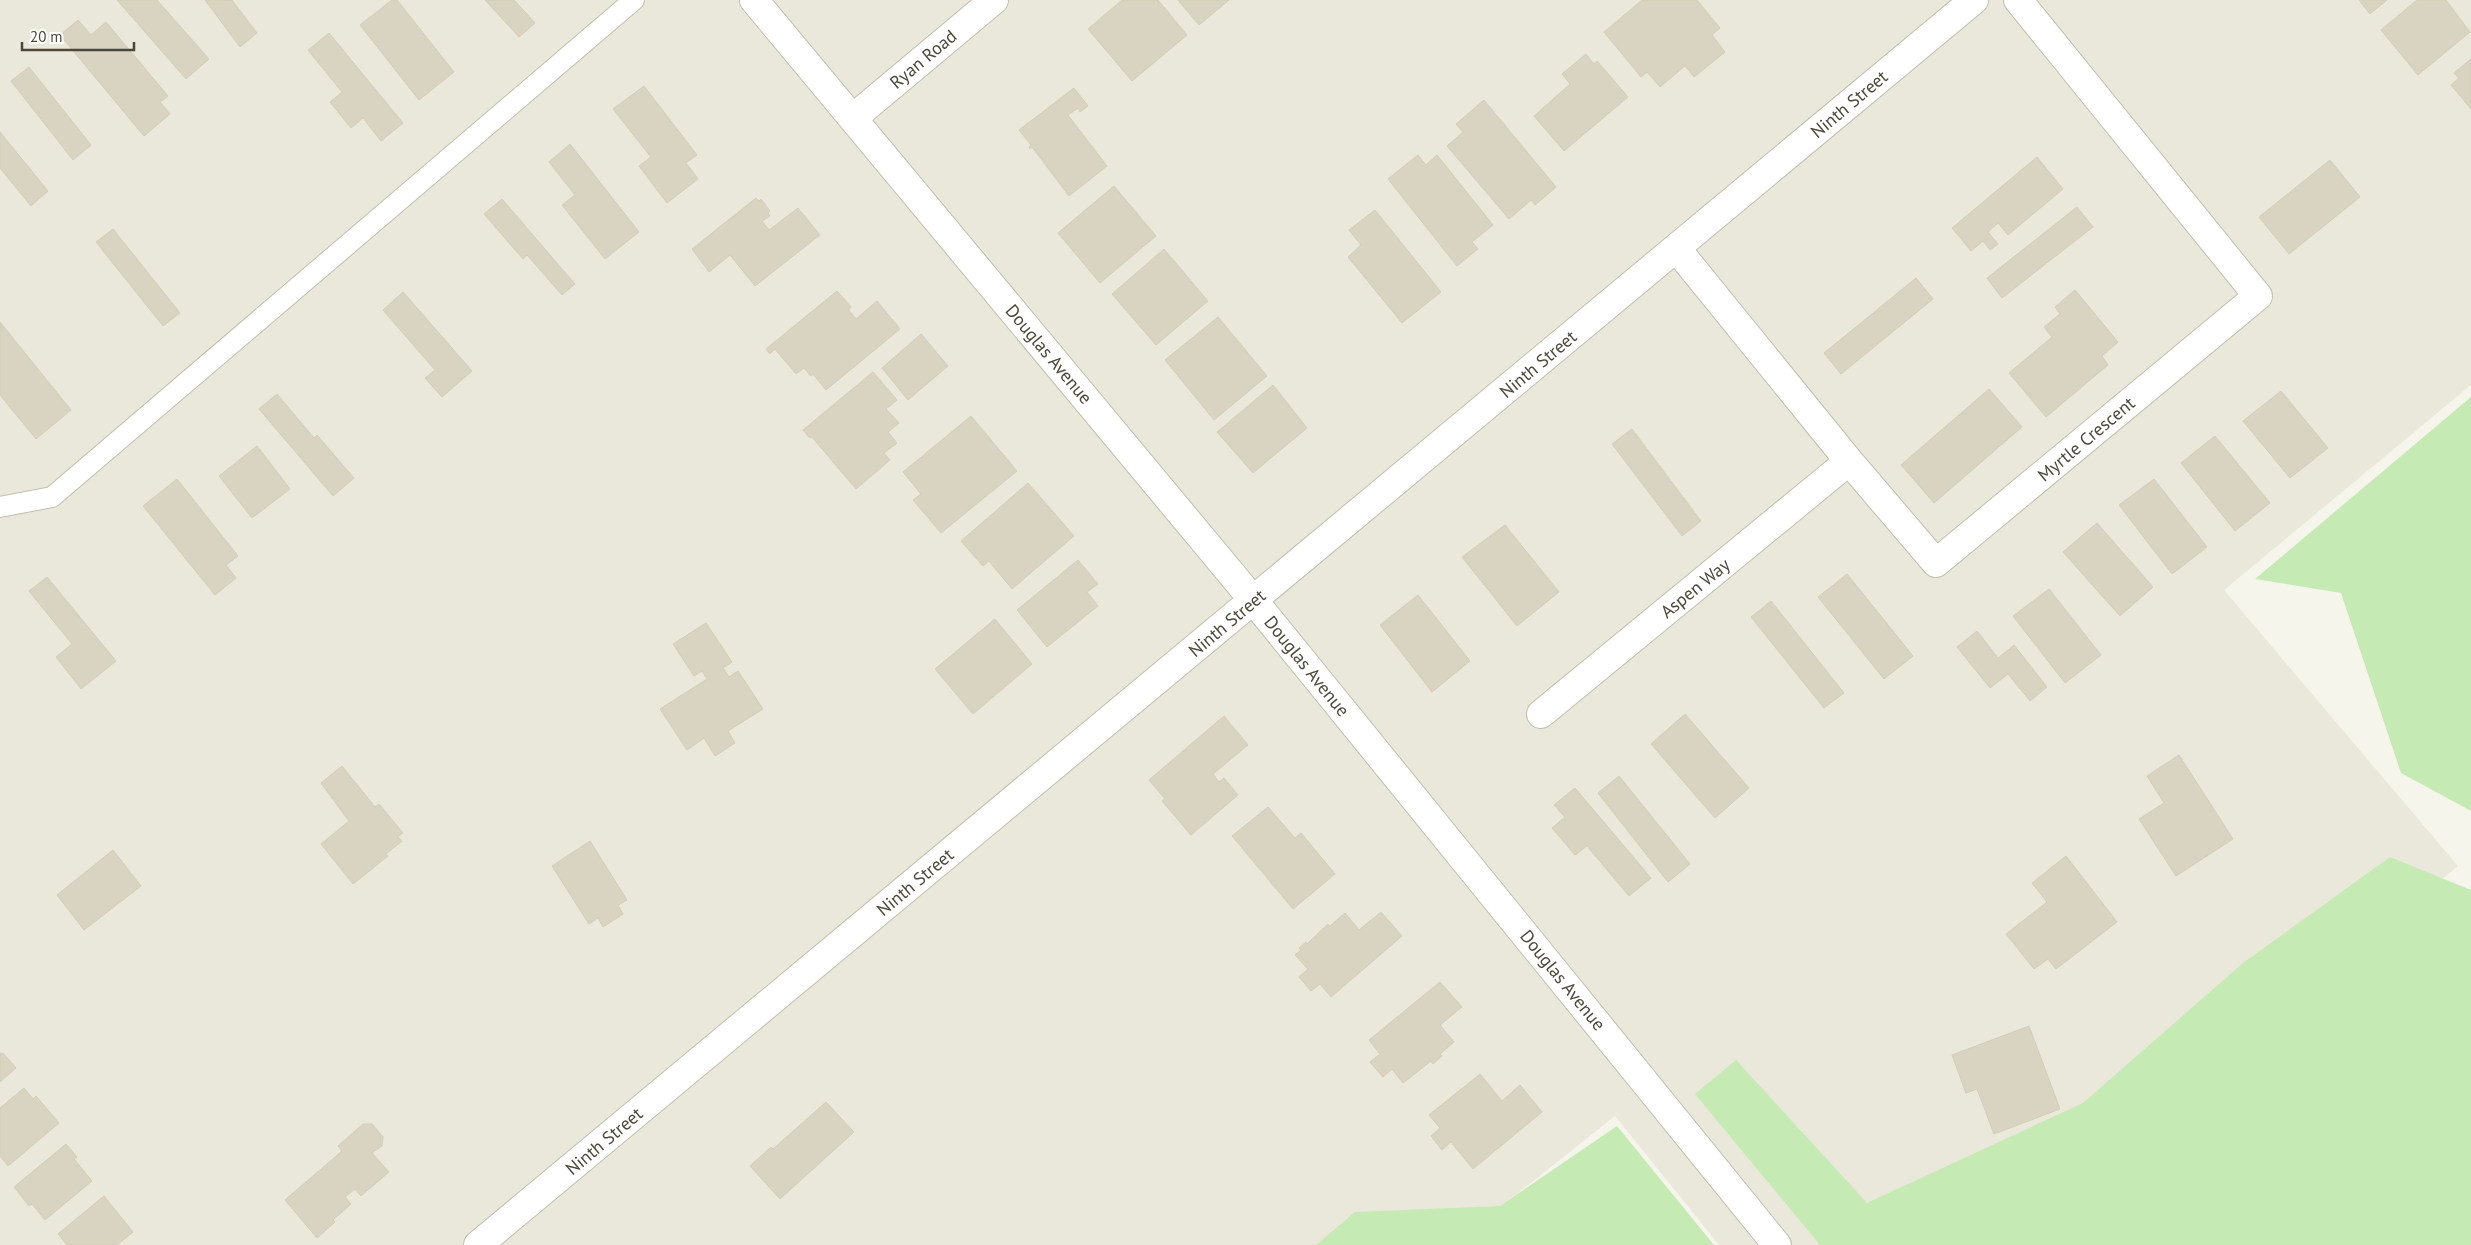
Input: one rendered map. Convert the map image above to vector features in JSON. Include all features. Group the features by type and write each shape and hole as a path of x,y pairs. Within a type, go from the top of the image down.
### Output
{"street":[{"name":"Douglas Avenue","path":"754,0 1254,601 1778,1245"},
{"name":"Ryan Road","path":"852,118 994,0"},
{"name":"Ninth Street","path":"478,1245 1974,0"},
{"name":"Myrtle Crescent","path":"1676,248 1849,461 1936,563 2258,296 2018,0"},
{"name":"Aspen Way","path":"1541,714 1849,461"}],"lane":[{"path":"0,507 52,497 634,0"}],"shaded area":[{"path":"0,0 2471,0 2471,385 2224,590 2458,866 1991,1245 1719,1245 1615,1116 1453,1245 0,1245"}],"green space":[{"path":"2471,397 2471,811 2401,773 2341,593 2255,579"},
{"path":"2390,857 2471,890 2471,1245 1820,1245 1695,1094 1736,1060 1867,1203 2083,1103 2243,963"},
{"path":"1617,1126 1714,1245 1316,1245 1355,1212 1500,1206"}],"building":[{"path":"117,0 157,0 209,59 186,79"},
{"path":"205,0 232,0 257,33 240,47"},
{"path":"392,0 397,0 454,72 419,100 360,25"},
{"path":"485,0 514,0 535,23 519,37"},
{"path":"1122,0 1158,0 1187,35 1132,81 1088,29"},
{"path":"1178,0 1229,0 1199,25"},
{"path":"1642,0 1697,0 1720,28 1712,35 1725,52 1694,77 1685,66 1660,87 1647,72 1641,77 1604,32"},
{"path":"2359,0 2387,0 2370,14"},
{"path":"2417,0 2446,0 2470,32 2418,75 2381,30"},
{"path":"78,20 91,35 106,22 168,96 160,102 170,114 144,136 60,35"},
{"path":"329,33 403,123 381,141 363,118 351,128 330,102 342,92 308,50"},
{"path":"1586,54 1594,64 1597,61 1628,97 1564,151 1534,116 1570,84 1562,74"},
{"path":"2471,59 2471,109 2451,85 2459,78 2454,73"},
{"path":"29,67 91,145 73,160 11,81"},
{"path":"644,86 697,155 686,163 698,179 667,203 639,166 651,157 613,109"},
{"path":"1074,88 1088,106 1080,112 1078,108 1068,115 1107,166 1069,196 1032,147 1030,149 1031,145 1019,130"},
{"path":"1484,100 1556,187 1535,205 1531,200 1509,219 1447,146 1463,132 1456,124"},
{"path":"0,132 48,191 31,206 0,168"},
{"path":"570,144 639,232 605,259 562,205 575,195 549,162"},
{"path":"1418,155 1426,165 1437,155 1493,225 1472,242 1478,249 1457,266 1388,179"},
{"path":"2037,157 2063,189 2008,235 1998,223 1988,232 1998,244 1990,250 1983,241 1971,251 1952,228"},
{"path":"2330,160 2360,197 2289,254 2259,217"},
{"path":"1114,186 1156,236 1100,283 1058,233"},
{"path":"756,198 759,201 761,199 770,211 768,213 770,216 762,221 769,230 798,208 820,235 755,286 730,255 709,272 692,249"},
{"path":"502,199 575,284 562,295 527,255 523,259 484,214"},
{"path":"2077,207 2093,227 2002,298 1987,278"},
{"path":"1375,210 1441,292 1402,323 1348,257 1361,245 1349,230"},
{"path":"113,229 180,313 163,326 96,242"},
{"path":"1164,249 1208,301 1156,345 1112,294"},
{"path":"1916,278 1933,299 1841,374 1824,353"},
{"path":"2075,290 2118,342 2102,356 2108,365 2046,417 2009,373 2052,337 2044,327 2060,314 2055,307"},
{"path":"837,291 851,307 848,309 856,319 877,301 900,329 826,390 813,374 811,376 804,368 796,374 775,349 770,354 766,349"},
{"path":"403,292 472,371 442,397 425,378 435,370 383,310"},
{"path":"1218,317 1267,376 1214,420 1165,360"},
{"path":"0,322 71,410 36,439 0,395"},
{"path":"921,334 948,366 908,400 882,368"},
{"path":"873,372 897,400 886,409 899,423 888,432 897,443 884,453 890,460 856,489 812,437 810,438 803,430"},
{"path":"1273,385 1307,428 1253,473 1217,432"},
{"path":"1989,389 2022,427 1934,503 1901,465"},
{"path":"2281,391 2328,448 2290,478 2243,421"},
{"path":"277,394 314,438 317,435 354,478 333,496 259,409"},
{"path":"971,416 1017,471 941,533 913,500 921,494 903,472"},
{"path":"1632,429 1701,521 1682,536 1612,444"},
{"path":"2215,436 2270,503 2235,531 2181,463"},
{"path":"257,446 290,489 252,518 219,476"},
{"path":"177,479 238,556 226,565 236,578 215,595 143,506"},
{"path":"2154,479 2207,547 2172,574 2119,505"},
{"path":"1028,483 1074,536 1012,589 989,561 983,566 961,541"},
{"path":"2097,523 2153,587 2120,616 2063,552"},
{"path":"1505,525 1559,592 1517,626 1462,557"},
{"path":"1078,560 1098,584 1087,592 1098,606 1047,647 1017,610"},
{"path":"1847,574 1913,656 1884,679 1818,597"},
{"path":"47,577 116,661 81,689 56,657 72,644 29,591"},
{"path":"2049,589 2101,655 2065,683 2013,616"},
{"path":"1418,595 1470,661 1432,692 1380,625"},
{"path":"1771,601 1844,693 1824,708 1751,617"},
{"path":"995,619 1032,664 973,714 935,669"},
{"path":"706,623 732,662 723,668 729,677 738,671 763,709 728,731 735,743 715,756 704,738 687,750 660,709 707,679 702,671 694,676 673,644"},
{"path":"1977,631 1998,658 2014,645 2047,687 2030,701 2008,674 1990,688 1957,647"},
{"path":"1685,714 1749,788 1715,818 1651,744"},
{"path":"1224,716 1248,745 1213,774 1219,782 1224,778 1238,795 1191,835 1162,801 1165,799 1149,780"},
{"path":"2179,755 2233,839 2176,876 2139,819 2164,803 2147,776"},
{"path":"342,766 375,807 379,804 403,833 398,837 402,841 386,854 388,856 353,884 321,844 349,821 321,783"},
{"path":"1619,776 1690,864 1668,882 1598,793"},
{"path":"1575,788 1651,878 1629,896 1587,846 1575,855 1552,828 1565,817 1554,805"},
{"path":"1268,807 1295,838 1301,833 1335,874 1293,909 1232,836"},
{"path":"590,841 627,900 618,905 623,914 603,927 598,918 589,924 552,866"},
{"path":"113,850 141,886 84,930 57,895"},
{"path":"2066,856 2117,922 2056,969 2048,959 2034,969 2006,934 2047,902 2032,883"},
{"path":"1381,912 1402,936 1331,997 1320,984 1311,991 1299,977 1308,969 1295,955 1301,950 1299,948 1306,942 1307,944 1328,924 1330,926 1345,913 1359,930"},
{"path":"1440,982 1462,1007 1440,1025 1454,1042 1440,1054 1442,1056 1433,1064 1431,1061 1403,1083 1392,1069 1383,1077 1370,1062 1380,1054 1369,1040"},
{"path":"2029,1026 2060,1109 1994,1134 1977,1089 1966,1093 1952,1055"},
{"path":"0,1053 4,1054 16,1068 0,1082"},
{"path":"1480,1074 1502,1101 1520,1085 1542,1112 1473,1169 1451,1142 1442,1150 1431,1136 1440,1128 1429,1115"},
{"path":"24,1088 33,1099 36,1096 59,1123 8,1166 0,1156 0,1108"},
{"path":"826,1102 854,1132 780,1199 750,1166 771,1147 773,1149"},
{"path":"363,1124 372,1124 383,1137 382,1146 372,1153 389,1172 361,1196 355,1189 345,1197 351,1204 317,1238 285,1200 342,1151 338,1146"},
{"path":"66,1144 77,1157 74,1159 92,1181 45,1220 32,1204 29,1206 14,1187"},
{"path":"104,1196 133,1232 117,1245 67,1245 58,1234"}]}
